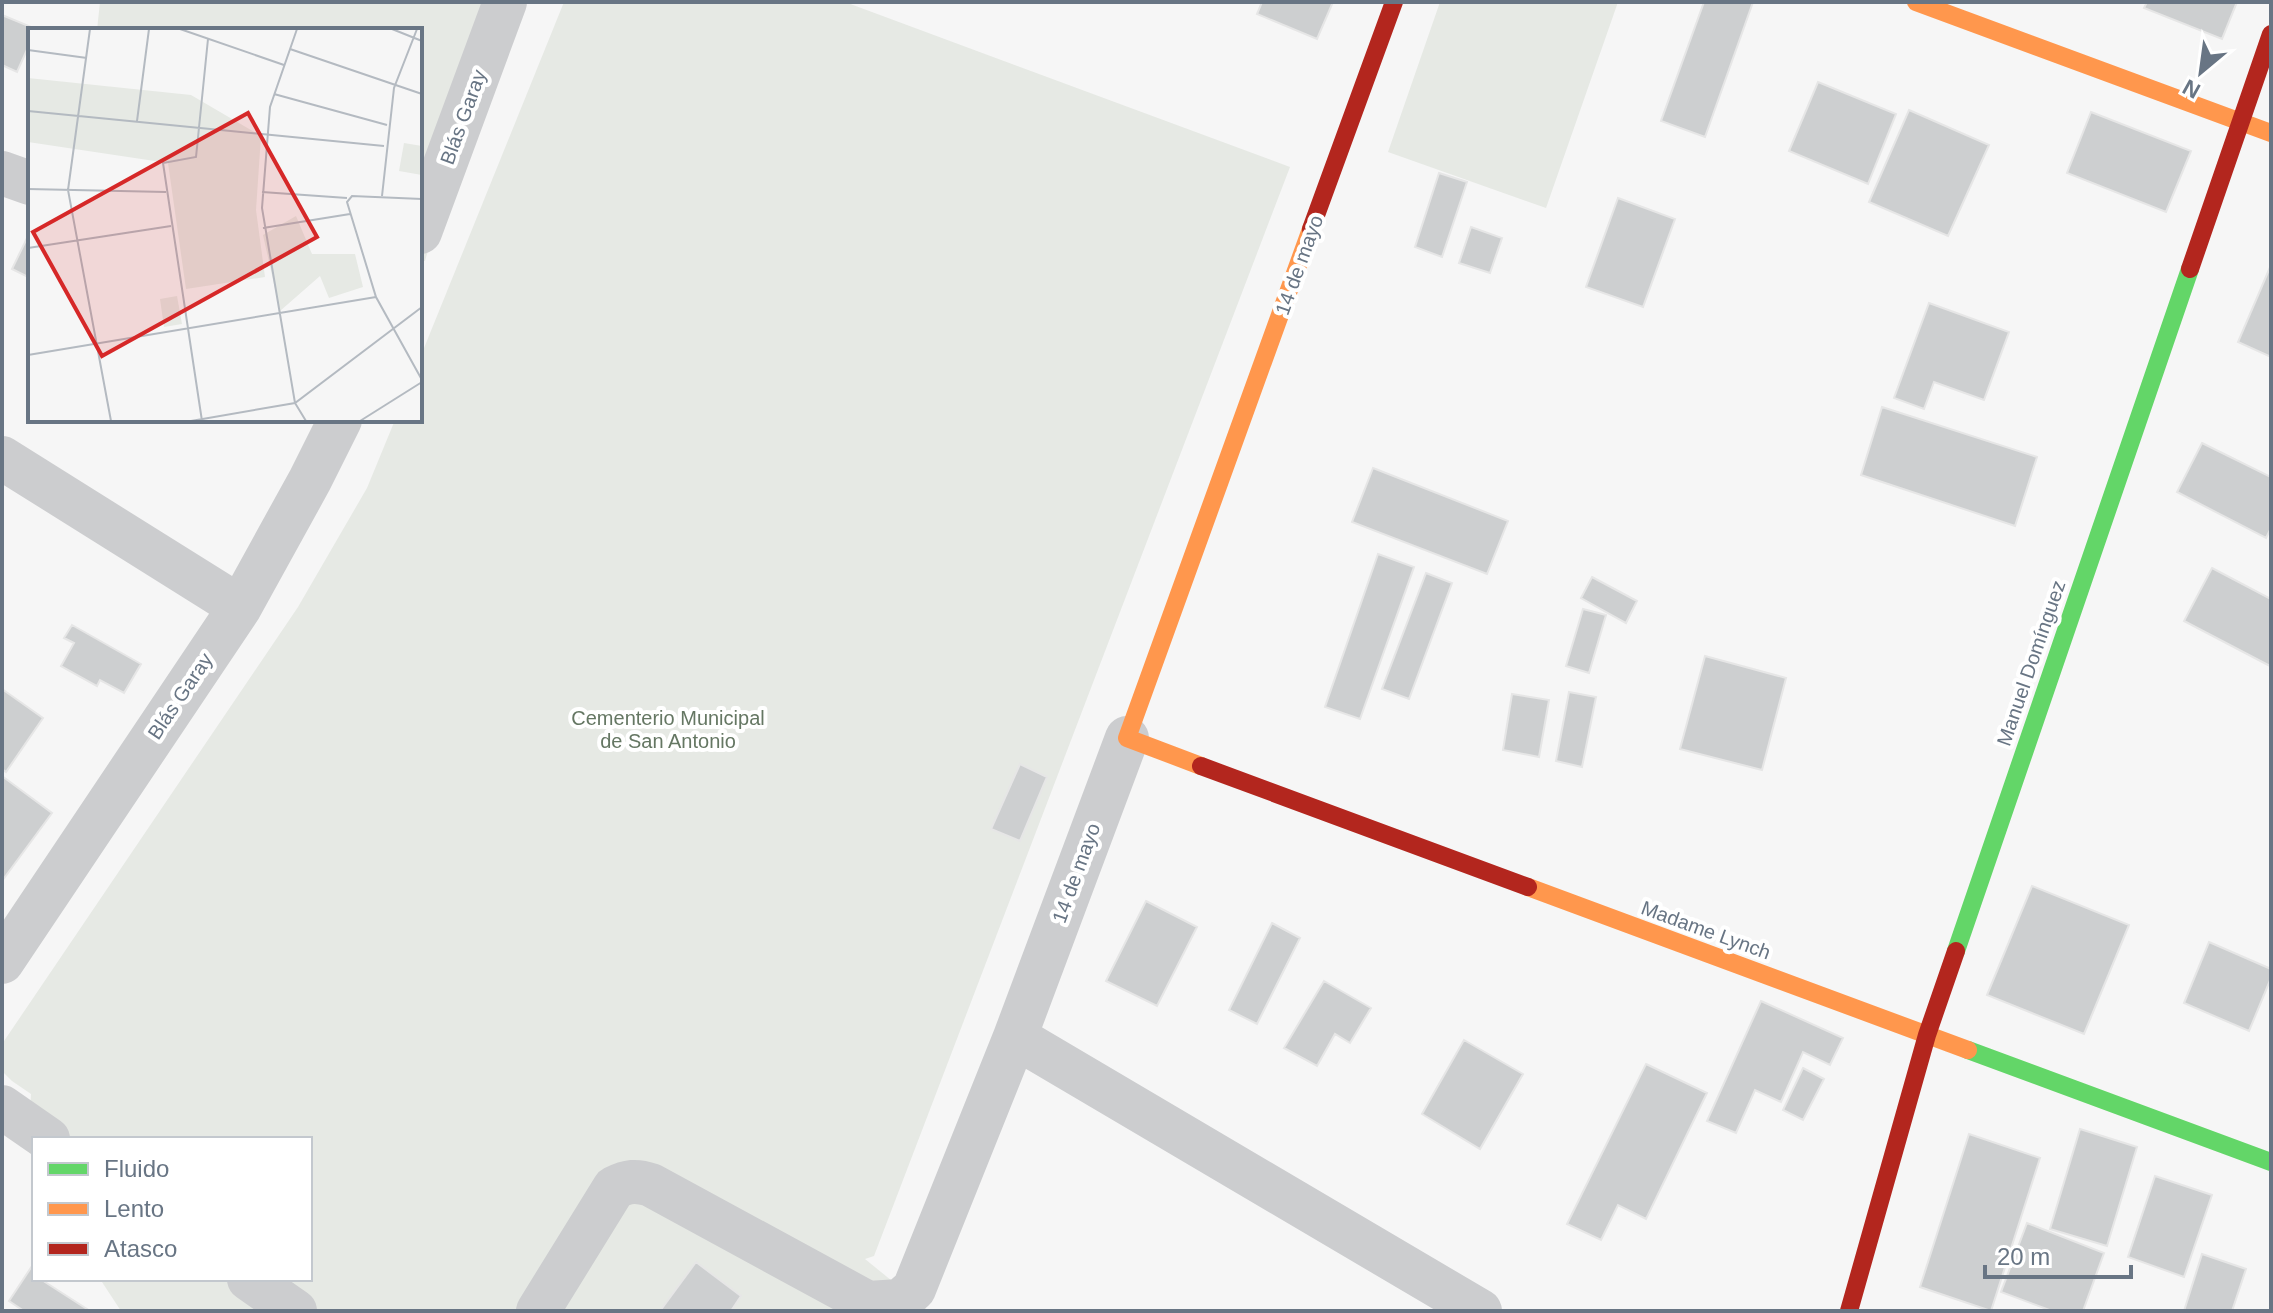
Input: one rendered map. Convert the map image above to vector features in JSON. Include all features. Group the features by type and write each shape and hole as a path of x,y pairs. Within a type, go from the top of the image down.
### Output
{"street":[{"name":"Blás Garay","path":"422,227 505,2"},
{"name":"14 de mayo","path":"538,1311 614,1188 638,1180 868,1303 900,1301 914,1289 1015,1037 1127,738 1394,2"},
{"path":"1916,2 2271,133"},
{"name":"Manuel Domínguez","path":"1849,1311 1927,1035 2271,34"},
{"path":"2,173 28,182"},
{"name":"Blás Garay","path":"2,962 240,607 339,422"},
{"path":"2,458 240,607"},
{"name":"Madame Lynch","path":"1127,738 2271,1162"},
{"path":"1015,1037 1480,1311"},
{"path":"2,1107 45,1137"},
{"path":"252,1281 295,1311"}],"green space":[{"path":"100,2 501,2 425,261 422,261 422,28 97,28"},
{"name":"Cementerio Municipal de San Antonio","path":"564,2 845,2 1290,167 874,1256 865,1259 929,1311 121,1311 101,1281 312,1281 312,1137 33,1137 29,1132 31,1094 2,1071 2,1044 298,607 367,488 394,422 422,422 422,353"},
{"path":"1440,2 1618,2 1546,208 1388,152"}],"building":[{"path":"1262,2 1333,2 1317,39 1257,14"},
{"path":"1704,2 1753,2 1705,137 1661,121"},
{"path":"2147,2 2237,2 2222,39 2144,8"},
{"path":"2,15 34,28 28,28 28,47 17,72 2,65"},
{"path":"1818,82 1896,114 1868,184 1789,151"},
{"path":"1909,110 1989,145 1948,236 1869,202"},
{"path":"2091,112 2191,151 2166,212 2067,173"},
{"path":"1439,173 1467,182 1442,257 1415,247"},
{"path":"1618,198 1675,219 1643,307 1586,287"},
{"path":"1471,227 1502,238 1490,273 1459,263"},
{"path":"28,236 28,277 12,269"},
{"path":"2271,265 2271,357 2238,342"},
{"path":"1929,303 2009,332 1984,400 1934,382 1924,409 1894,398"},
{"path":"1882,407 2037,457 2015,526 1861,475"},
{"path":"2202,443 2271,477 2271,528 2266,538 2177,492"},
{"path":"1373,468 1508,521 1487,574 1352,522"},
{"path":"1378,554 1414,567 1360,719 1325,707"},
{"path":"2212,568 2271,599 2270,666 2184,621"},
{"path":"1426,573 1452,583 1409,699 1382,689"},
{"path":"1592,577 1637,601 1626,623 1581,598"},
{"path":"1583,609 1606,615 1589,673 1566,666"},
{"path":"72,625 141,664 124,693 100,680 97,686 61,666 74,643 64,638"},
{"path":"1705,656 1786,678 1762,770 1680,749"},
{"path":"2,689 43,718 6,772 2,769"},
{"path":"1569,692 1596,697 1582,767 1556,761"},
{"path":"1512,694 1549,700 1539,757 1503,750"},
{"path":"1020,764 1047,777 1020,841 991,829"},
{"path":"2,776 52,813 2,881"},
{"path":"2,776 52,813 2,881"},
{"path":"2032,886 2129,925 2084,1034 1987,995"},
{"path":"1146,901 1197,927 1157,1006 1106,981"},
{"path":"1272,923 1300,938 1257,1024 1229,1010"},
{"path":"2209,942 2271,969 2271,978 2249,1031 2184,1003"},
{"path":"1324,981 1371,1008 1350,1043 1335,1034 1317,1066 1284,1048"},
{"path":"1761,1001 1843,1038 1830,1065 1803,1052 1781,1102 1755,1090 1736,1133 1707,1121"},
{"path":"1464,1040 1523,1074 1480,1149 1422,1114"},
{"path":"1646,1064 1707,1093 1646,1219 1618,1205 1601,1240 1567,1224"},
{"path":"1803,1068 1824,1079 1803,1120 1783,1110"},
{"path":"2080,1129 2137,1147 2107,1246 2050,1229"},
{"path":"1969,1134 2040,1158 1991,1311 1920,1287"},
{"path":"2155,1176 2212,1195 2184,1277 2128,1257"},
{"path":"2027,1223 2104,1253 2083,1311 2052,1311 2001,1292"},
{"path":"2202,1254 2246,1269 2232,1311 2184,1311"},
{"path":"696,1262 741,1296 731,1311 660,1311"},
{"path":"32,1266 32,1281 46,1281 90,1311 24,1311 9,1301"}],"traffic: fast":[{"path":"1956,951 2190,269"},
{"path":"1968,1050 2271,1162"}],"traffic: slow":[{"path":"1916,2 2271,133"},
{"path":"1201,766 1127,738 1311,229"},
{"path":"1528,887 1968,1050"}],"traffic: jam":[{"path":"1311,229 1394,2"},
{"path":"2190,269 2271,34"},
{"path":"1201,766 1528,887"},
{"path":"1849,1311 1927,1035 1956,951"}]}
